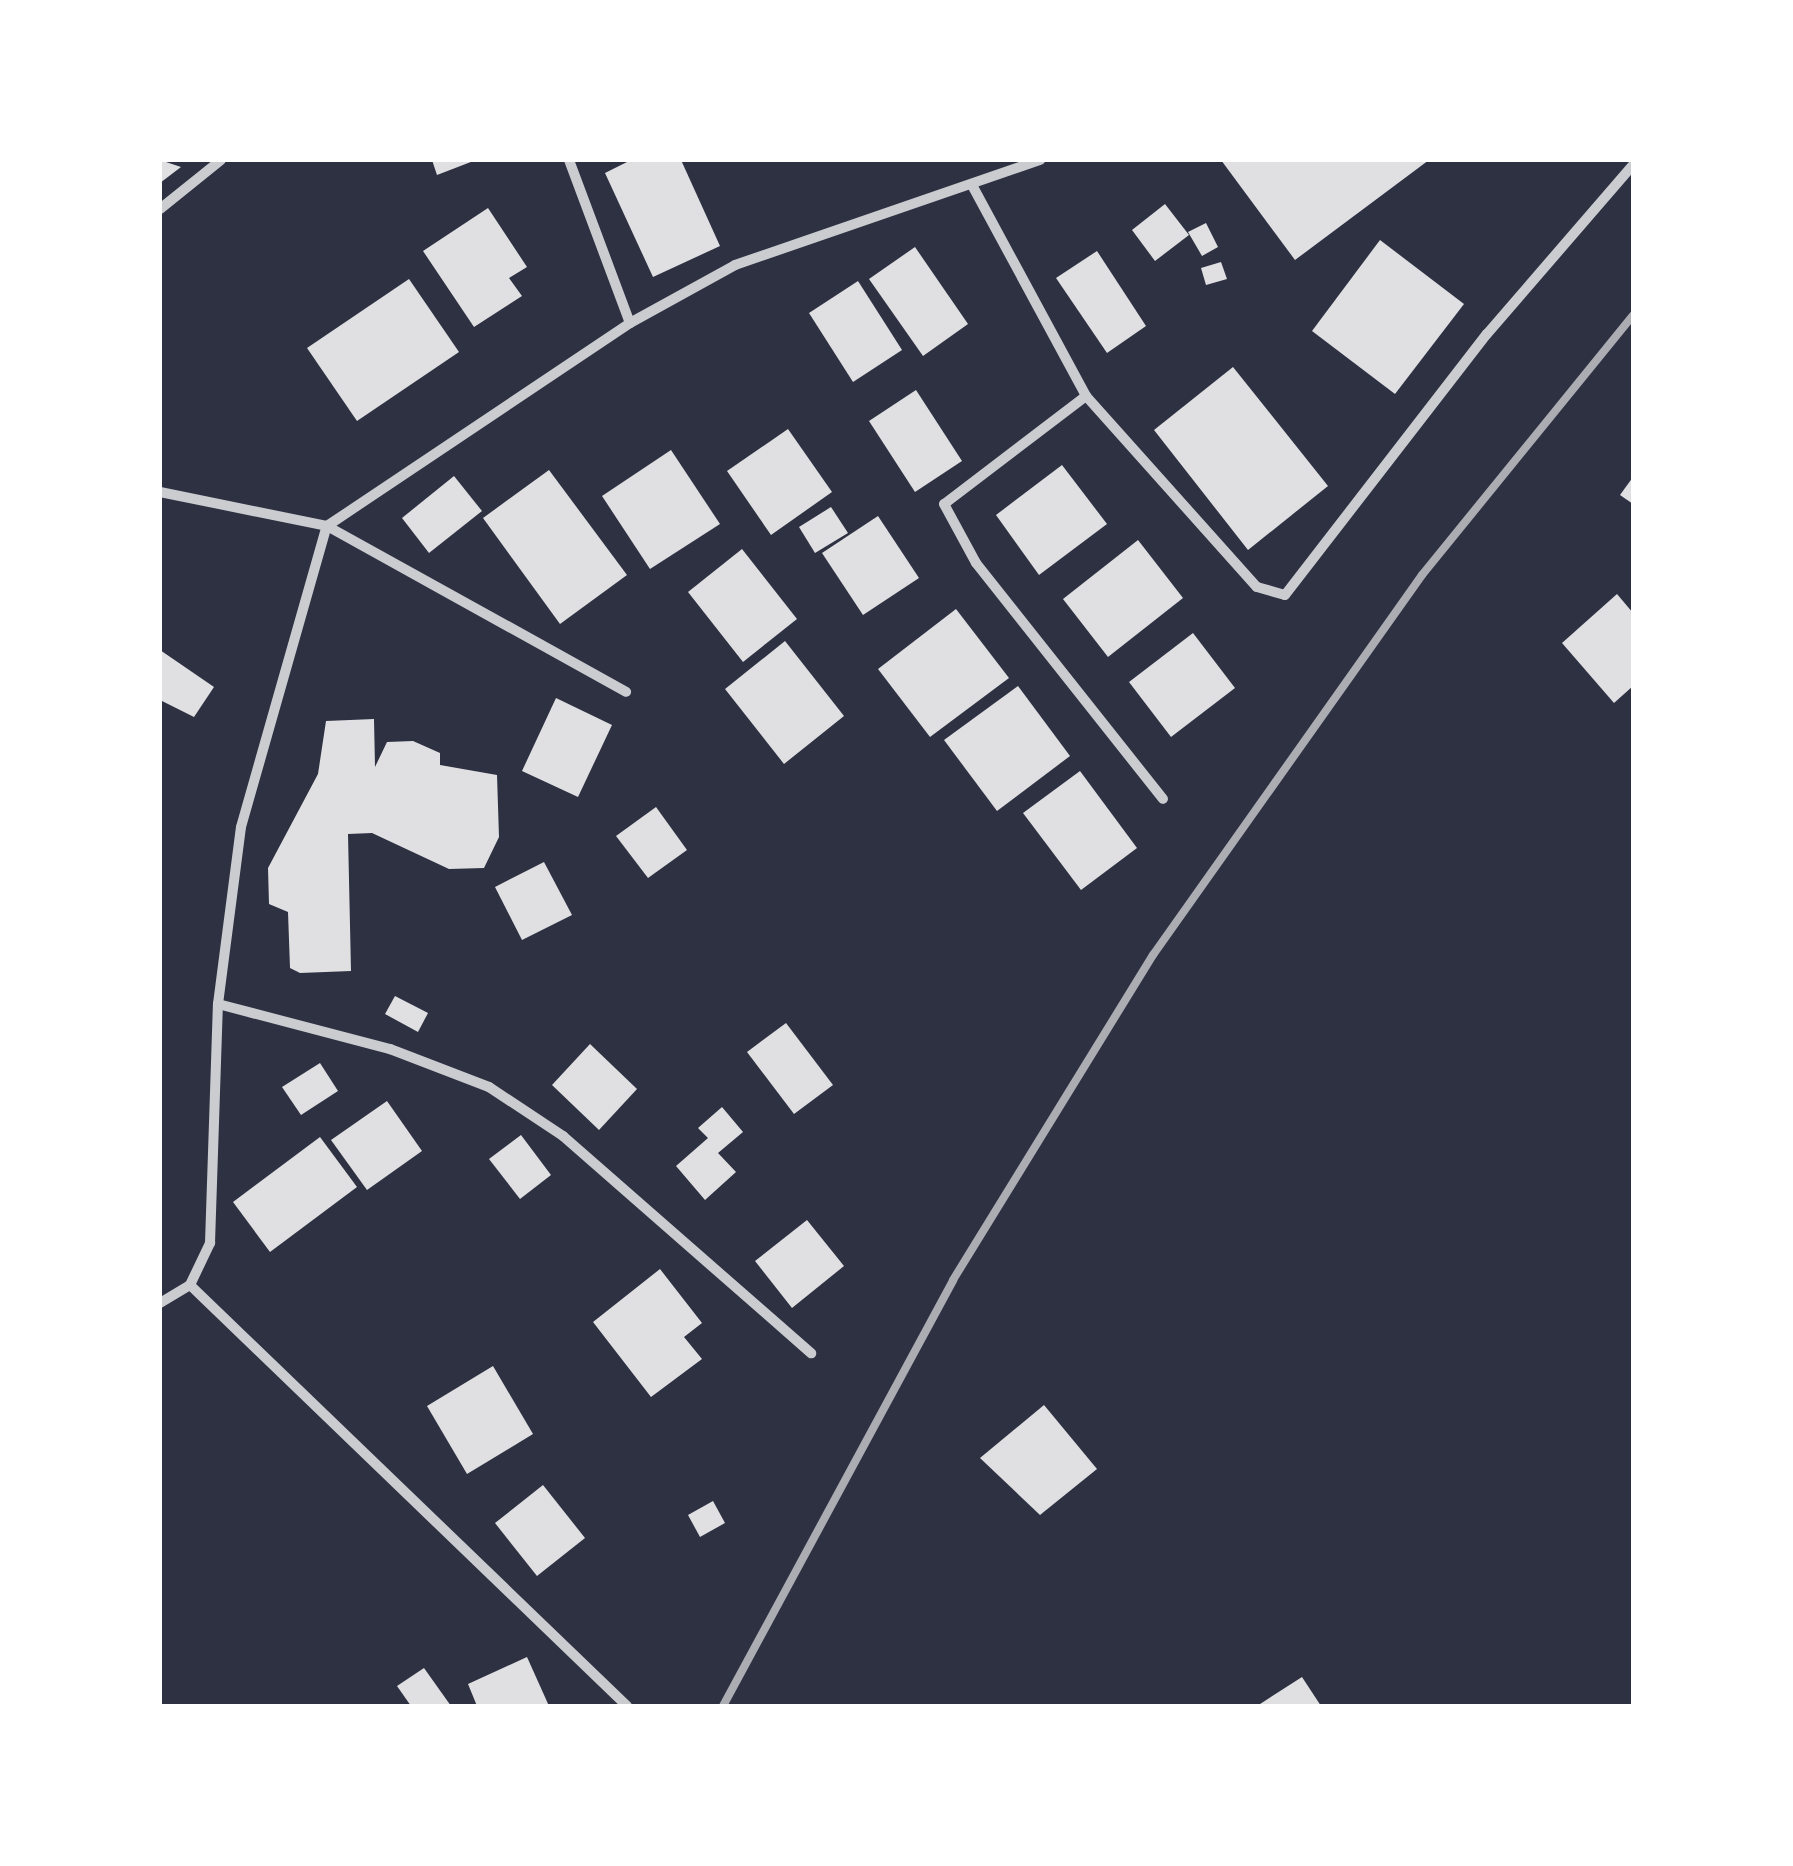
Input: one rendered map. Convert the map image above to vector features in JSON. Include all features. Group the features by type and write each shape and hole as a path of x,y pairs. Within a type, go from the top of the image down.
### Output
{"street":[{"path":"160,210 221,160"},
{"path":"569,160 630,323"},
{"path":"160,1303 190,1284 210,1244 218,1194 218,1004 242,826 327,526 630,323 735,265 1040,160"},
{"path":"972,185 1086,396 1244,574 1285,595 1487,334 1633,165"},
{"path":"1086,396 944,504 976,563 1164,799"},
{"path":"160,492 327,526 626,692"},
{"path":"218,1004 390,1049 489,1087 563,1136 810,1353"},
{"path":"190,1284 627,1706"}],"building":[{"path":"160,160 181,167 160,183"},
{"path":"432,160 476,160 437,175"},
{"path":"631,160 681,160 720,246 653,277 605,173"},
{"path":"1221,160 1429,160 1295,260"},
{"path":"1165,204 1189,235 1155,261 1132,230"},
{"path":"488,208 527,267 509,278 522,296 474,327 423,251"},
{"path":"1206,223 1218,247 1202,256 1188,232"},
{"path":"1380,240 1464,304 1395,394 1312,331"},
{"path":"915,247 968,324 923,356 869,279"},
{"path":"1097,251 1146,326 1107,353 1056,278"},
{"path":"1221,262 1227,279 1206,285 1201,268"},
{"path":"409,279 459,352 357,421 307,348"},
{"path":"858,281 902,350 853,382 809,313"},
{"path":"1233,367 1328,486 1248,550 1154,430"},
{"path":"916,390 962,461 915,492 869,421"},
{"path":"788,429 832,492 771,535 727,471"},
{"path":"671,450 720,524 650,569 602,496"},
{"path":"1062,465 1107,524 1039,575 996,515"},
{"path":"549,470 627,575 560,624 483,518"},
{"path":"454,476 482,511 429,553 402,518"},
{"path":"1633,477 1633,504 1620,495"},
{"path":"831,507 848,533 815,553 799,527"},
{"path":"878,516 919,578 863,615 822,553"},
{"path":"1138,540 1183,598 1108,657 1063,599"},
{"path":"742,549 797,619 743,662 688,592"},
{"path":"1617,594 1633,613 1633,686 1614,703 1562,643"},
{"path":"956,609 1009,678 930,737 878,669"},
{"path":"1193,633 1235,688 1171,737 1129,682"},
{"path":"785,641 844,716 784,764 725,689"},
{"path":"160,650 214,687 194,717 160,700"},
{"path":"1018,686 1070,756 997,811 944,740"},
{"path":"556,698 612,725 578,797 522,771"},
{"path":"374,719 375,767 387,742 413,741 440,753 440,765 497,775 499,837 484,868 449,869 372,833 348,834 351,971 300,973 290,968 288,912 269,904 268,868 318,774 326,721"},
{"path":"1080,771 1137,848 1081,890 1023,813"},
{"path":"656,807 687,850 648,878 616,836"},
{"path":"544,862 572,915 522,940 495,887"},
{"path":"395,996 428,1013 418,1032 385,1014"},
{"path":"786,1023 833,1085 794,1114 747,1052"},
{"path":"590,1044 637,1089 599,1130 552,1085"},
{"path":"320,1063 338,1091 301,1115 282,1087"},
{"path":"387,1101 422,1151 367,1190 331,1140"},
{"path":"722,1107 743,1132 718,1153 736,1172 705,1200 676,1166 708,1138 698,1128"},
{"path":"521,1135 551,1175 520,1199 489,1159"},
{"path":"320,1137 357,1187 270,1252 233,1202"},
{"path":"807,1220 844,1266 792,1308 755,1261"},
{"path":"660,1269 702,1323 684,1337 702,1359 651,1397 593,1322"},
{"path":"493,1366 533,1434 467,1474 427,1406"},
{"path":"1044,1405 1097,1469 1040,1515 980,1458"},
{"path":"543,1485 585,1538 537,1576 495,1523"},
{"path":"713,1501 725,1523 700,1537 688,1515"},
{"path":"527,1657 549,1706 477,1706 468,1684"},
{"path":"424,1668 451,1706 411,1706 397,1686"},
{"path":"1302,1677 1321,1706 1257,1706"}],"railway":[{"path":"723,1706 953,1280 1153,955 1422,575 1633,315"}]}
